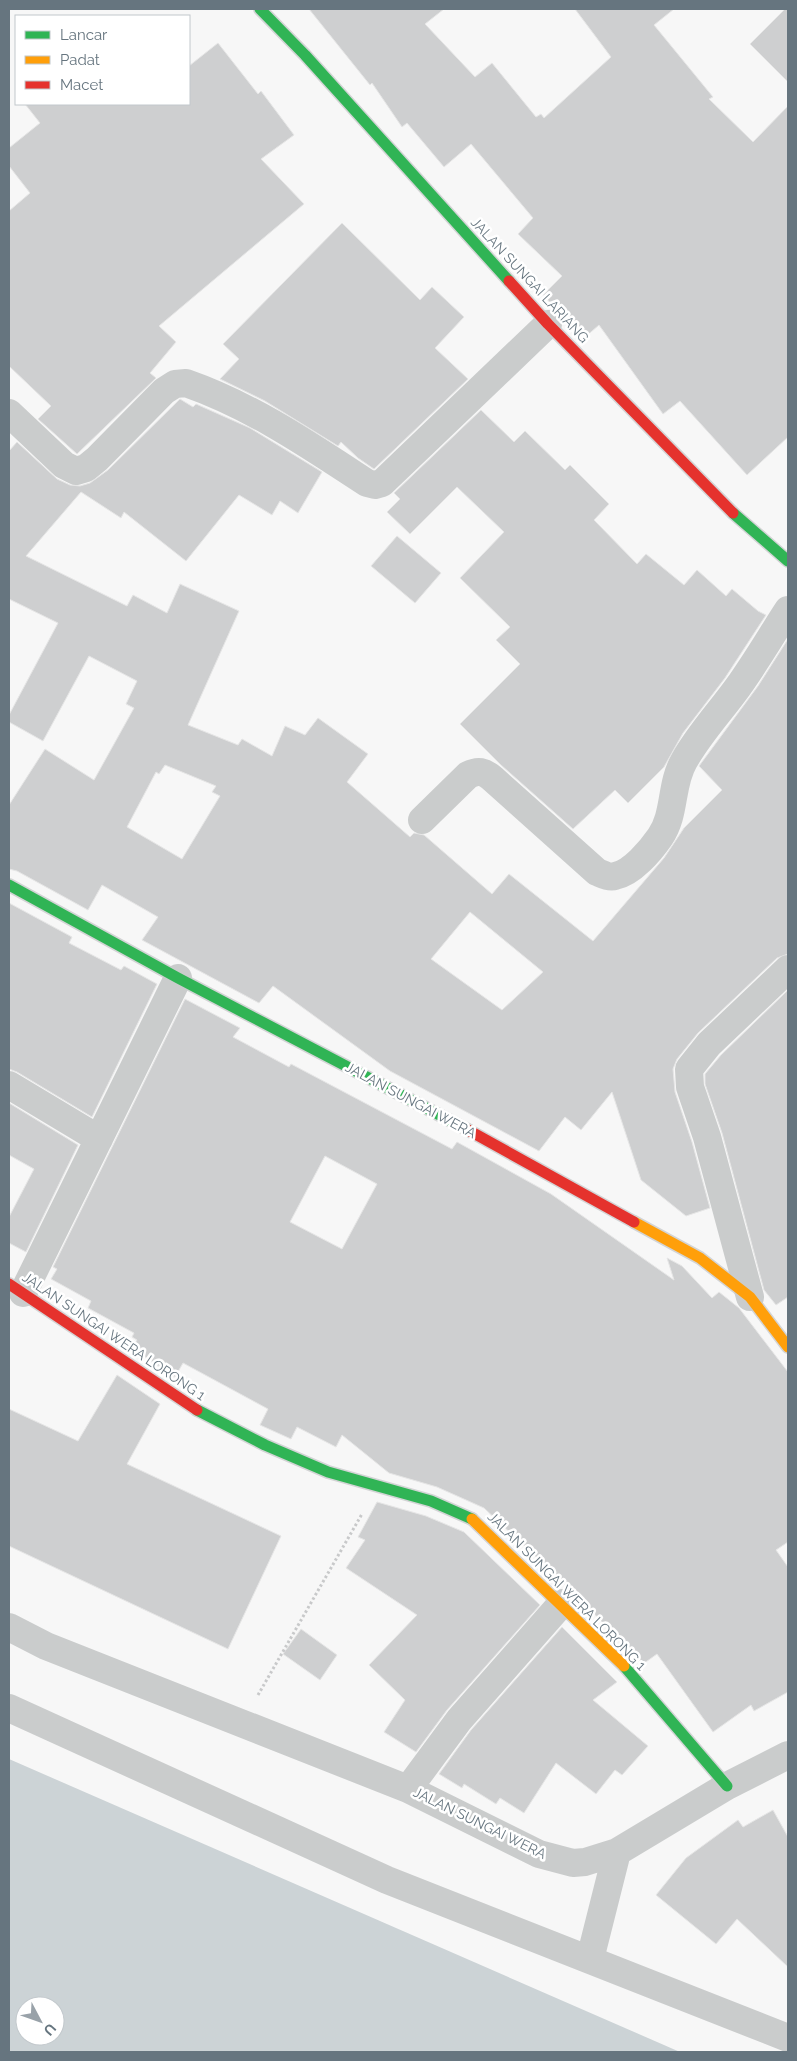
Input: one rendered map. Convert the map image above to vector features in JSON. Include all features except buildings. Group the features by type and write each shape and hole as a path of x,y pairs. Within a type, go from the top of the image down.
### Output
{"street":[{"name":"JALAN SUNGAI LARIANG","path":"260,9 311,62 548,324 741,522 788,561"},
{"path":"9,412 64,465 76,471 86,468 97,459 164,391 175,384 186,383 250,411 293,434 366,483 375,485 382,483 548,324"},
{"path":"422,820 468,775 476,771 482,772 493,778 597,872 614,877 623,873 641,859 661,836 671,815 674,788 683,762 707,726 738,687 788,610"},
{"name":"JALAN SUNGAI WERA","path":"9,885 178,978 424,1106 700,1258 750,1297 788,1347"},
{"path":"750,1297 707,1137 688,1078 689,1069 709,1044 788,969"},
{"path":"16,1288 99,1139 178,978"},
{"path":"9,1085 99,1139"},
{"name":"JALAN SUNGAI WERA LORONG 1","path":"16,1288 91,1341 195,1409 265,1445 328,1472 377,1488 430,1501 473,1519 616,1657 727,1786"},
{"path":"408,1789 459,1720 562,1603"},
{"name":"JALAN SUNGAI WERA","path":"9,1627 46,1646 243,1722 408,1789 539,1854 573,1864 617,1852 727,1786 788,1755"},
{"path":"9,1708 387,1880 788,2038"},
{"path":"590,1959 617,1852"}],"path":[{"path":"243,1722 377,1488"}],"shaded area":[{"path":"9,1759 680,2052 9,2052"}],"traffic: fast":[{"path":"260,9 305,55 509,281"},
{"path":"733,513 788,561"},
{"path":"9,885 178,978 468,1130"},
{"path":"197,1410 265,1445 328,1472 431,1501 472,1519"},
{"path":"624,1666 727,1786"}],"traffic: slow":[{"path":"634,1222 700,1258 750,1297 788,1347"},
{"path":"472,1519 624,1666"}],"traffic: jam":[{"path":"509,281 548,324 733,513"},
{"path":"468,1130 634,1222"},
{"path":"9,1284 197,1410"}]}
